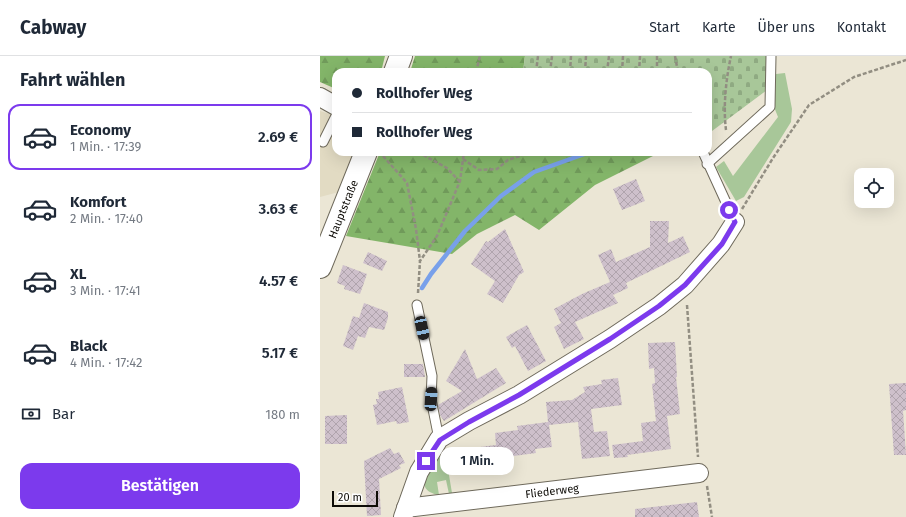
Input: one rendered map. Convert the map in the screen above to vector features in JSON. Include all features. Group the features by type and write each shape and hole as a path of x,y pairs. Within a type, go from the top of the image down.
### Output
{"main road":[{"path":"396,68 401,56"},
{"name":"Hauptstraße","path":"320,267 364,156"}],"street":[{"path":"320,97 332,104"},
{"path":"404,513 419,472 440,440 469,422 519,395 610,339 659,306 685,285 722,244 735,222"},
{"name":"Fliederweg","path":"404,513 699,473"}],"lane":[{"path":"707,164 770,107 771,56"},
{"path":"323,142 332,124"},
{"path":"704,156 735,222"},
{"path":"417,305 432,376 431,399 440,440"}],"path":[{"path":"477,68 480,56"},
{"path":"536,68 538,56"},
{"path":"550,68 552,56"},
{"path":"570,68 571,56"},
{"path":"585,68 586,56"},
{"path":"608,68 609,56"},
{"path":"622,68 623,56"},
{"path":"639,68 640,56"},
{"path":"656,68 657,56"},
{"path":"675,56 677,68"},
{"path":"729,144 725,120 727,75 731,56"},
{"path":"735,222 773,158 809,105 854,77 906,60"},
{"path":"383,156 407,183 416,229 420,261 417,305"},
{"path":"425,156 447,168 460,181"},
{"path":"420,261 438,236 460,181 463,156"},
{"path":"463,159 479,170 497,169 508,160 520,156"},
{"path":"685,285 699,473 708,488 712,517"}],"shaded area":[{"path":"320,111 332,115 332,156 354,156 339,192 320,197"}],"green space":[{"path":"320,56 385,56 382,68 332,68 332,87 320,82"},
{"path":"415,56 525,56 524,68 411,68"},
{"path":"525,56 767,56 767,90 712,131 712,68 524,68"},
{"path":"785,73 792,109 791,122 744,197 736,201 716,167 724,161 733,176 778,117 774,107 776,74"},
{"path":"378,156 653,156 595,185 539,230 515,215 477,234 452,254 346,236"},
{"path":"445,451 452,493 449,494 446,480 437,482 439,495 430,492 425,487 425,482 431,469"}],"building":[{"path":"636,179 645,201 622,210 613,189"},
{"path":"650,221 669,221 668,243 683,236 690,252 626,283 628,288 613,295 618,303 575,322 584,339 564,349 554,327 561,323 554,309 582,294 610,282 598,255 611,249 616,262 650,247"},
{"path":"505,229 524,272 519,275 503,303 487,294 495,281 471,264 486,241 488,242"},
{"path":"368,252 387,261 382,271 363,263"},
{"path":"343,265 367,274 360,294 344,289 345,286 337,283"},
{"path":"364,303 388,312 388,318 384,330 369,327 365,338 358,336 353,350 343,346 353,316 359,318"},
{"path":"527,325 546,361 528,371 515,346 512,348 506,337"},
{"path":"675,342 676,377 680,414 667,416 671,449 614,458 612,445 643,441 641,423 656,421 652,384 655,383 654,368 649,369 648,343"},
{"path":"465,349 477,379 496,368 506,383 444,421 440,415 438,405 462,391 446,381"},
{"path":"404,364 423,364 425,377 404,377"},
{"path":"618,378 622,405 591,409 594,432 607,431 610,456 582,459 578,422 549,425 552,447 535,449 536,453 498,458 500,473 489,474 488,471 470,473 468,460 465,461 464,449 496,445 495,433 518,430 517,426 548,422 546,402 572,400 585,392 583,387 602,384 601,380"},
{"path":"906,383 906,410 903,411 906,455 894,455 889,384"},
{"path":"402,387 409,422 397,424 396,421 377,425 373,405 377,404 376,399 379,399 378,392"},
{"path":"347,415 347,444 325,444 325,416"},
{"path":"390,448 394,454 399,452 405,463 399,465 401,468 379,479 381,515 367,516 364,461"},
{"path":"697,502 699,517 635,517 635,509"}],"waterway":[{"path":"422,288 431,274 465,231 501,196 534,172 579,156"}],"route":[{"path":"426,461 440,440 469,422 519,395 610,339 659,306 685,285 722,244 735,222 729,210"}]}
